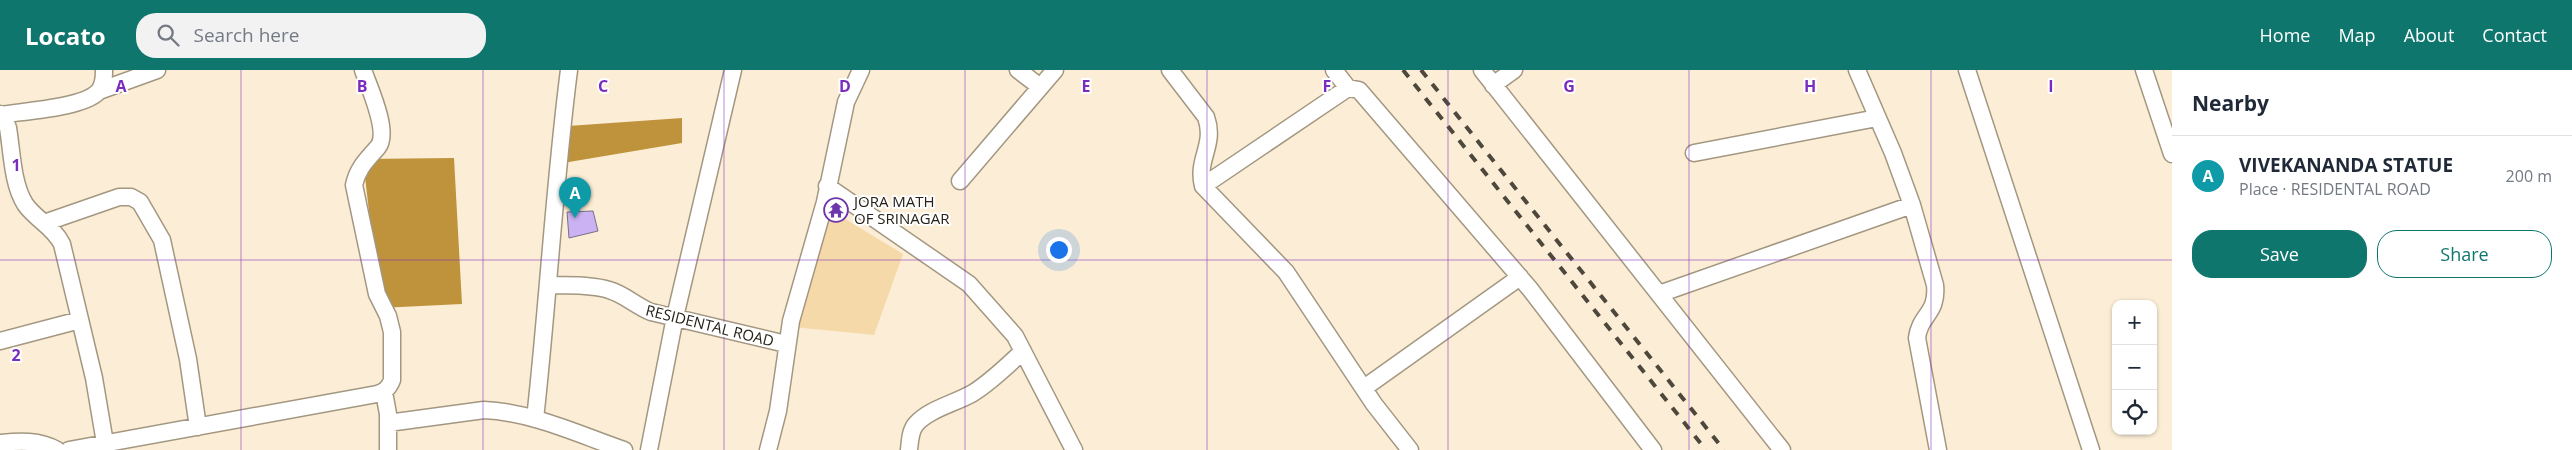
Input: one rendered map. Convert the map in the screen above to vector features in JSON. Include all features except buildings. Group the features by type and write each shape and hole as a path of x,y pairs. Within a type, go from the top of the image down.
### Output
{"street":[{"path":"99,91 104,80 104,70"},
{"path":"106,443 94,378 62,244 53,229 33,214 19,192 8,128 0,114 77,102 99,91 157,70"},
{"path":"363,70 381,122 382,137 379,146 357,171 354,185 377,294 388,316 392,332 392,380 384,392 388,423 388,450"},
{"path":"535,419 549,285 558,154 569,70"},
{"path":"648,450 675,317 734,70"},
{"path":"768,450 778,411 786,344 825,202 846,102 861,70"},
{"path":"1018,70 1039,86"},
{"path":"960,181 1039,86 1055,70"},
{"path":"1170,70 1206,117 1209,126 1211,137 1200,175 1203,186 1286,272 1364,388 1410,450"},
{"path":"1334,70 1348,88 1359,90 1366,97 1520,278 1654,450"},
{"path":"1482,70 1782,450"},
{"path":"1494,85 1514,70"},
{"path":"1857,70 1912,205 1936,286 1937,299 1931,312 1918,326 1916,338 1938,450"},
{"path":"1967,70 2091,450"},
{"path":"2144,70 2172,154"},
{"path":"1203,186 1348,88"},
{"path":"1694,153 1878,118"},
{"path":"827,186 970,284 1015,336 1074,450"},
{"path":"44,223 119,197 131,197 140,202 162,240 167,255 173,299 188,359 198,427"},
{"path":"1659,294 1912,205"},
{"path":"1364,388 1520,278"},
{"name":"RESIDENTAL ROAD","path":"549,285 608,289 620,295 634,306 651,312 786,344"},
{"path":"0,341 80,320"},
{"path":"909,450 911,434 915,425 923,418 972,393 999,374 1023,351"},
{"path":"69,450 384,392"},
{"path":"388,423 484,410 499,411 535,419 624,450"},
{"path":"0,443 24,440 49,445 57,450"}],"shaded area":[{"path":"682,118 682,143 563,163 568,126"},
{"path":"454,158 462,304 380,308 363,159"},
{"path":"832,211 903,254 874,335 793,327"}],"railway":[{"path":"1403,70 1706,450"},
{"path":"1421,70 1724,450"}],"place":[{"name":"JORA MATH OF SRINAGAR","path":"836,210"},
{"name":"VIVEKANANDA STATUE","path":"575,218"}]}
